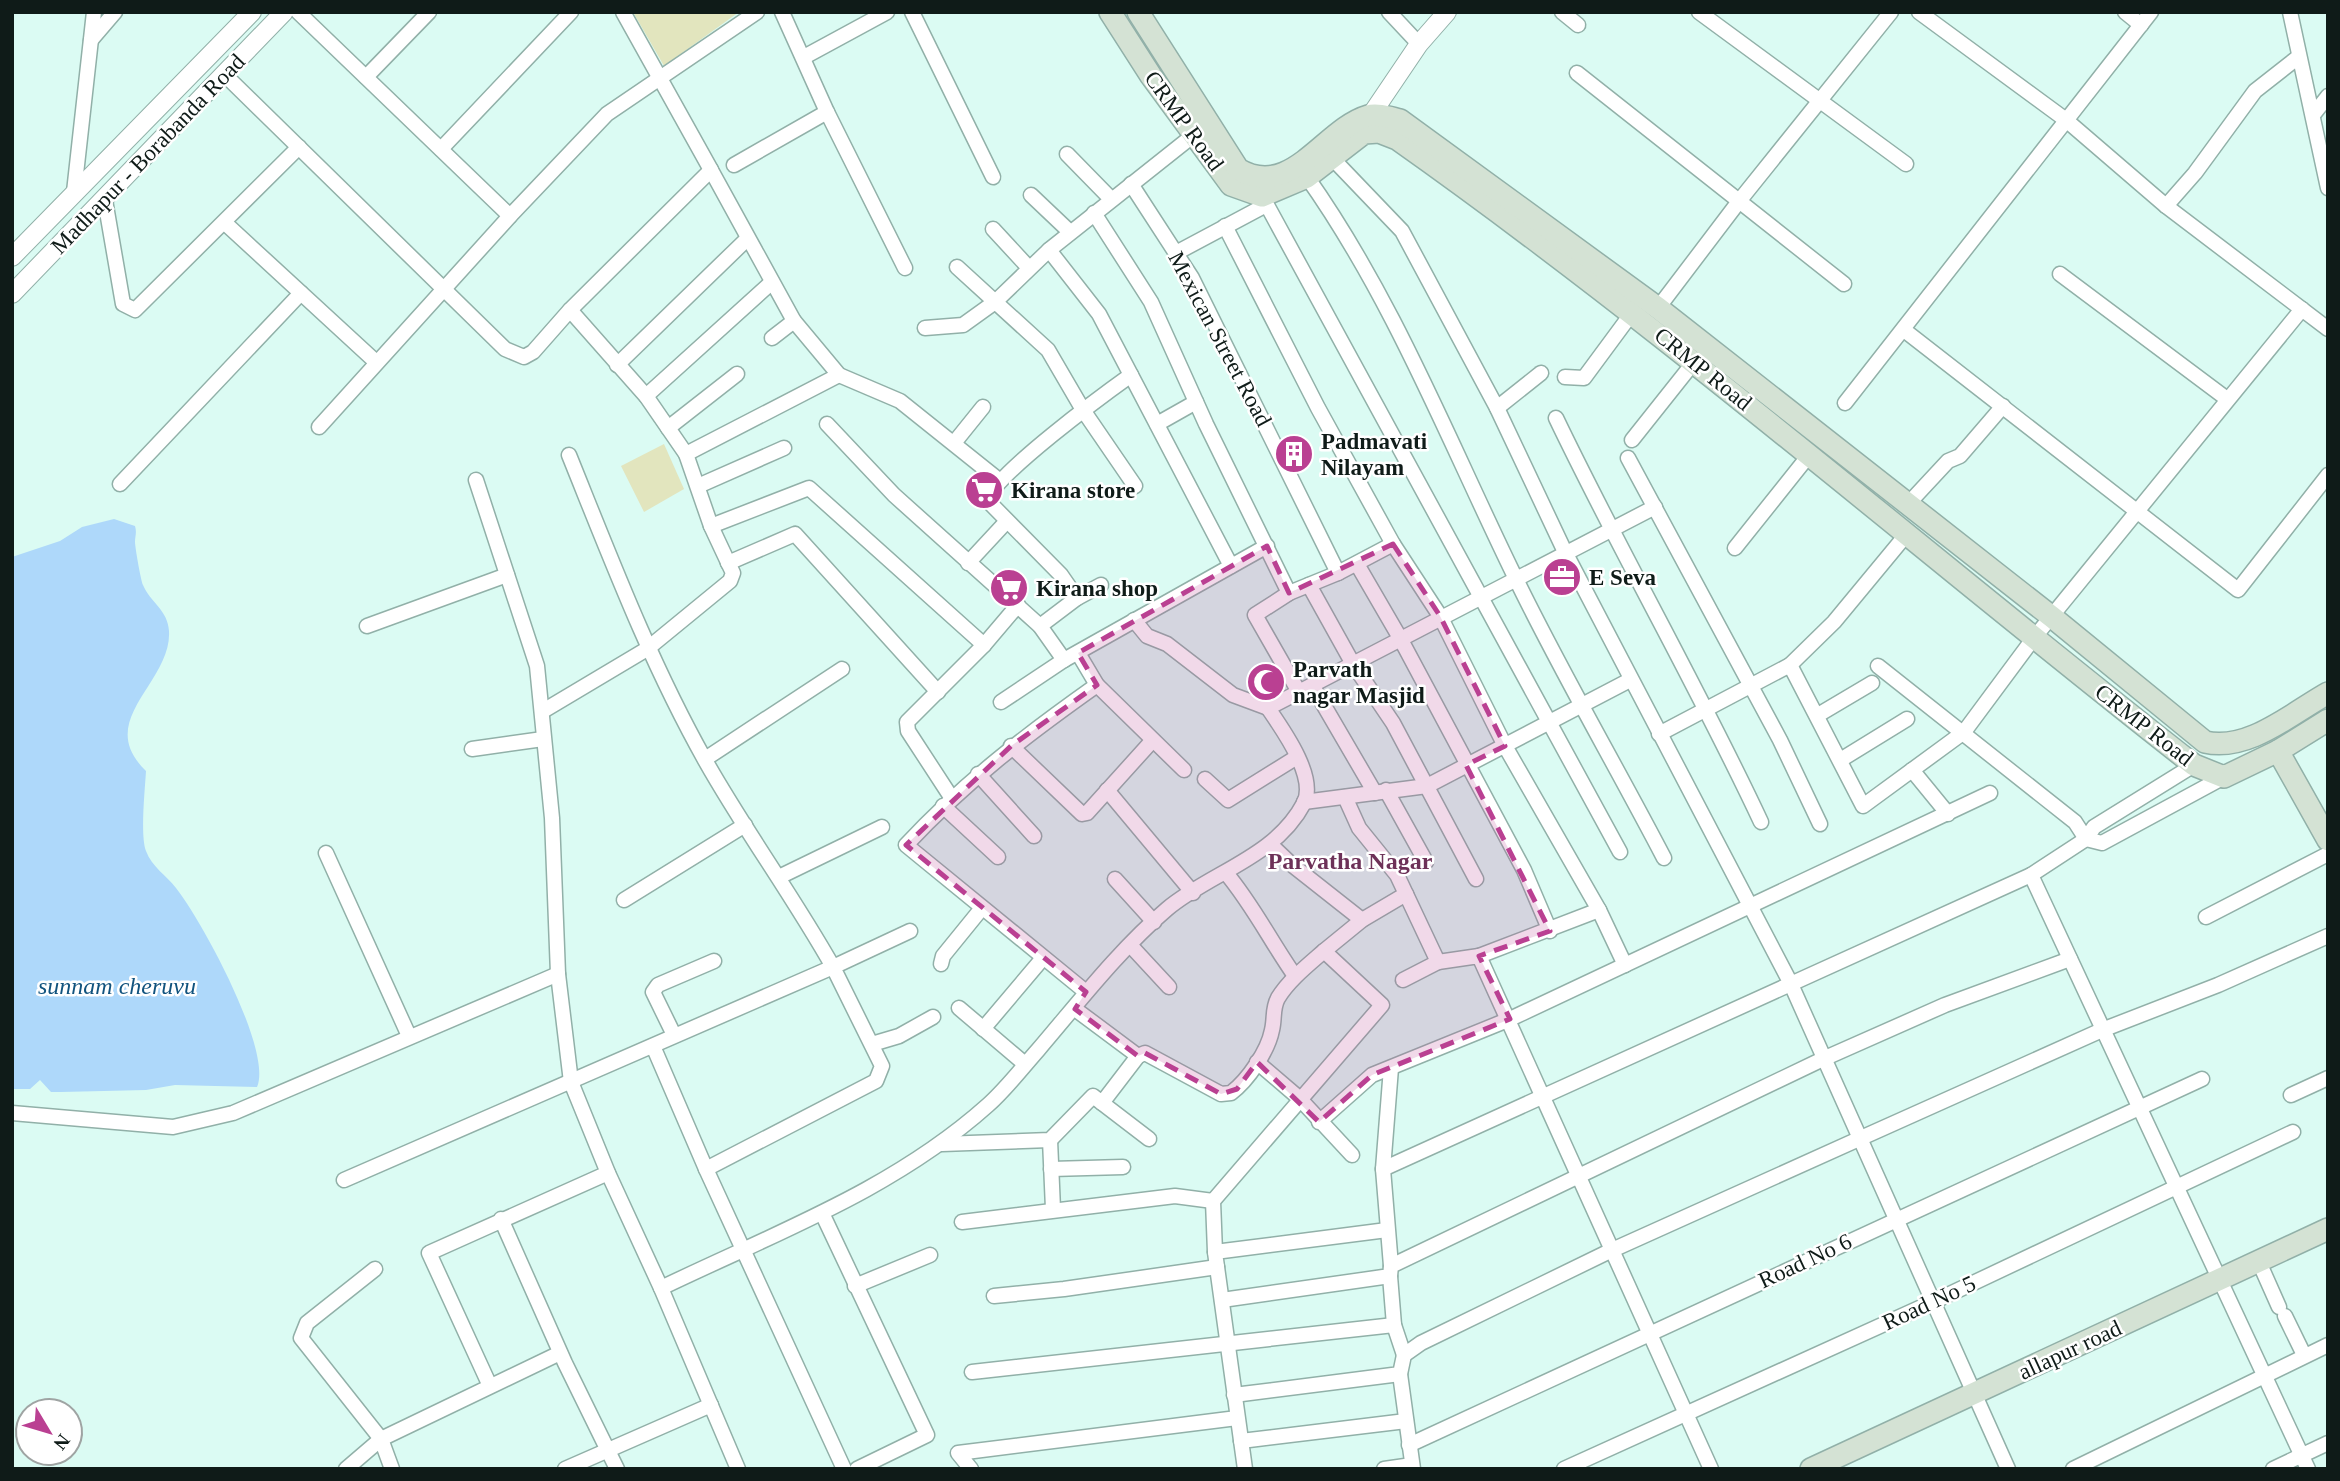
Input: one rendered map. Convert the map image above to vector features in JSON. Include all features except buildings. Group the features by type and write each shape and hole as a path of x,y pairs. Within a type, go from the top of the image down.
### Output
{"main road":[{"name":"CRMP Road","path":"1110,12 1151,76 1231,185 1264,200 1307,177 1364,133 1378,132 1397,139 1632,313 1810,454 2033,639 2194,765 2224,777"},
{"name":"CRMP Road","path":"1138,12 1238,169 1250,177 1267,179 1301,165 1349,124 1371,115 1400,120 1658,308 2052,617 2205,742 2221,746 2242,741 2328,693"},
{"path":"2224,777 2278,751 2328,720"},
{"path":"2278,751 2328,840"},
{"name":"allapur road","path":"1811,1469 2328,1229"}],"street":[{"path":"74,192 94,12"},
{"path":"90,42 115,12"},
{"path":"12,257 252,12"},
{"name":"Madhapur - Borabanda Road","path":"12,294 284,12"},
{"path":"298,12 510,216"},
{"path":"366,77 429,12"},
{"path":"441,149 571,12"},
{"path":"623,12 794,321 839,375 900,401 1000,481"},
{"path":"319,426 607,114 757,12"},
{"path":"782,12 827,111 905,268"},
{"path":"804,57 887,12"},
{"path":"912,12 993,177"},
{"path":"1389,12 1419,44"},
{"path":"1371,115 1419,44 1447,12"},
{"path":"1562,12 1578,25"},
{"path":"1699,12 1906,164"},
{"path":"1658,308 1740,200 1891,12"},
{"path":"1919,12 2066,120 2166,206 2328,329"},
{"path":"2125,12 2141,25"},
{"path":"1845,403 1905,330 2151,12"},
{"path":"2290,12 2297,58 2313,115 2328,188"},
{"path":"2166,206 2195,173 2255,91 2297,58"},
{"path":"1577,73 1844,284"},
{"path":"225,75 505,349 524,357 533,352 570,310 711,170"},
{"path":"2313,115 2328,96"},
{"path":"734,165 827,111"},
{"path":"925,328 963,325 995,302 1029,268 1094,212 1195,134"},
{"path":"104,200 123,304 135,310 299,147"},
{"path":"1067,154 1111,199"},
{"path":"1333,159 1402,231 1497,408 1565,552 1630,680 1790,982 1898,1218 2008,1469"},
{"path":"1307,177 1346,232 1381,296 1516,579 1664,858"},
{"name":"Mexican Street Road","path":"1131,184 1198,290 1338,573"},
{"path":"1031,195 1070,232"},
{"path":"1176,253 1225,226 1264,200 1620,852"},
{"path":"1094,212 1152,302 1196,402 1289,593"},
{"path":"225,223 376,362"},
{"path":"1225,226 1394,544 1440,616 1505,746 1599,910 1625,965"},
{"path":"993,229 1029,268"},
{"path":"617,365 747,239"},
{"path":"1049,250 1099,314 1231,566"},
{"path":"957,267 1048,350 1083,410 1135,486"},
{"path":"2060,274 2227,399"},
{"path":"646,396 772,282"},
{"path":"120,484 301,293"},
{"path":"1790,665 1842,759 1863,806 1964,732 2033,639 2302,309"},
{"path":"543,711 647,649 730,581 733,573 711,526 686,454 646,396 570,310"},
{"path":"1565,377 1584,377 1632,313"},
{"path":"772,338 794,321"},
{"path":"1905,330 2238,590 2328,475"},
{"path":"1632,440 1694,362"},
{"path":"1497,408 1541,373"},
{"path":"668,428 737,374"},
{"path":"686,454 839,375"},
{"path":"1077,598 1061,575 987,500 1000,481 1083,410 1130,375"},
{"path":"1157,424 1196,402"},
{"path":"1908,504 1948,461 1960,456 2003,406"},
{"path":"954,443 983,407"},
{"path":"1556,418 1762,822"},
{"path":"827,424 894,495 1040,626 1064,660"},
{"path":"698,486 784,448"},
{"path":"1735,548 1810,454"},
{"path":"569,455 647,649 705,760 833,967 882,1066 876,1081 706,1169"},
{"path":"1628,458 1750,685 1820,824"},
{"path":"476,480 537,666 551,818 558,974 571,1082 738,1469"},
{"path":"711,526 809,488 984,645"},
{"path":"1268,708 1440,616 1654,507"},
{"path":"968,563 1007,521"},
{"path":"728,563 795,534 939,692"},
{"path":"1659,734 1790,665 1834,622 1906,535"},
{"path":"1394,544 1338,573 1289,593 1259,611 1255,618 1381,792 1426,862"},
{"path":"1000,702 1064,660 1267,546"},
{"path":"1357,564 1400,638 1524,870 1550,931"},
{"path":"367,626 507,575"},
{"path":"1309,585 1353,664 1393,723 1476,879"},
{"path":"1040,626 1077,598 1101,586"},
{"path":"998,857 947,801 907,727 909,719 984,645 1018,605"},
{"path":"661,1288 859,1196 942,1144 991,1103 1075,1009 1086,992 1168,908 1270,844 1304,802 1308,784 1297,757 1268,708 1233,695 1167,645 1147,635 1135,620"},
{"path":"1078,653 1097,685 1184,770"},
{"path":"1878,666 2075,822 2086,839 2102,843 2224,777"},
{"path":"705,760 842,669"},
{"path":"1304,802 1427,786 1630,680"},
{"path":"1818,715 1872,683"},
{"path":"1086,992 906,845 947,801 1011,746 1097,685"},
{"path":"1842,759 1907,719"},
{"path":"472,749 543,739"},
{"path":"1011,746 1077,812 1087,813 1152,741"},
{"path":"1205,779 1228,800 1297,757"},
{"path":"1383,1169 1543,1098 1790,982 2031,875 2086,839 2094,827 2194,765"},
{"path":"1912,770 1948,814"},
{"path":"978,774 1034,836"},
{"path":"1107,790 1193,893"},
{"path":"1319,1122 1372,1075 1510,1019 1990,793"},
{"path":"1345,797 1359,828 1397,875 1438,962"},
{"path":"624,900 745,825"},
{"path":"779,877 882,827"},
{"path":"1270,844 1362,920"},
{"path":"326,853 409,1036"},
{"path":"2206,917 2328,854"},
{"path":"1226,873 1252,904 1267,935 1296,976"},
{"path":"2031,875 2304,1462"},
{"path":"1115,880 1154,922"},
{"path":"1102,1103 1138,1056 1145,1053 1221,1094 1231,1093 1257,1062 1272,1030 1273,1010 1296,976 1362,920 1406,894"},
{"path":"941,964 943,957 982,908"},
{"path":"1403,980 1438,962 1479,956 1599,910"},
{"path":"344,1180 910,932"},
{"path":"1404,1356 1421,1343 1610,1251 2102,1030 2218,985 2328,936"},
{"path":"1130,946 1168,987"},
{"path":"1245,1469 1216,1260 1213,1200 1382,1005 1324,951"},
{"path":"1479,956 1510,1019 1610,1251 1651,1334 1711,1469"},
{"path":"983,1029 1043,958"},
{"path":"1222,1300 1391,1271 1577,1177 1823,1059 1945,1005 2070,959"},
{"path":"674,1035 653,992 657,985 714,961"},
{"path":"12,1113 173,1127 233,1112 558,974"},
{"path":"959,1008 1025,1064"},
{"path":"1075,1009 1138,1056"},
{"path":"872,1044 899,1036 933,1017"},
{"path":"653,1046 742,1249 844,1469"},
{"path":"1257,1062 1300,1098 1319,1122 1352,1155"},
{"path":"1384,1469 1412,1467 1400,1374 1404,1356 1394,1325 1383,1169 1391,1068"},
{"path":"2291,1095 2328,1078"},
{"name":"Road No 6","path":"1409,1445 2202,1079"},
{"path":"942,1144 1050,1140 1093,1096 1149,1139"},
{"name":"Road No 5","path":"1564,1469 1935,1301 2292,1132"},
{"path":"1050,1140 1054,1209"},
{"path":"1051,1170 1123,1167"},
{"path":"490,1386 429,1253 608,1173"},
{"path":"962,1222 1175,1196 1213,1200"},
{"path":"822,1213 926,1435 857,1469"},
{"path":"501,1219 560,1353 617,1469"},
{"path":"994,1296 1065,1289 1387,1230"},
{"path":"855,1286 930,1255"},
{"path":"2259,1262 2304,1355"},
{"path":"374,1269 307,1323 300,1338 381,1438 393,1469"},
{"path":"972,1372 1394,1325"},
{"path":"2073,1469 2328,1345"},
{"path":"345,1469 381,1438 560,1353"},
{"path":"1234,1395 1400,1374"},
{"path":"565,1469 711,1405"},
{"path":"971,1469 958,1453 1237,1418"},
{"path":"1241,1441 1406,1421"},
{"path":"2273,1469 2304,1462 2328,1443"}],"highlighted area":[{"path":"1393,544 1440,616 1505,746 1466,765 1550,931 1479,956 1510,1019 1372,1075 1319,1122 1257,1062 1237,1089 1221,1094 1145,1053 1138,1056 1075,1009 1086,992 906,845 1011,746 1097,685 1078,653 1267,546 1289,593"}],"green space":[{"path":"633,12 739,12 664,66"},
{"path":"664,444 684,489 644,512 621,466"}],"water":[{"name":"sunnam cheruvu","path":"114,519 135,526 135,545 142,582 166,617 169,631 167,650 131,718 128,735 132,752 146,771 144,844 152,862 187,904 232,986 255,1045 259,1069 257,1087 175,1085 146,1090 51,1092 40,1080 30,1089 12,1089 12,557 60,541 82,527"}],"place":[{"name":"Padmavati Nilayam","path":"1294,454"},
{"name":"Kirana store","path":"984,490"},
{"name":"E Seva","path":"1562,577"},
{"name":"Kirana shop","path":"1009,588"},
{"name":"Parvath nagar Masjid","path":"1266,682"}],"district":[{"name":"Parvatha Nagar","path":"1350,861"}]}
